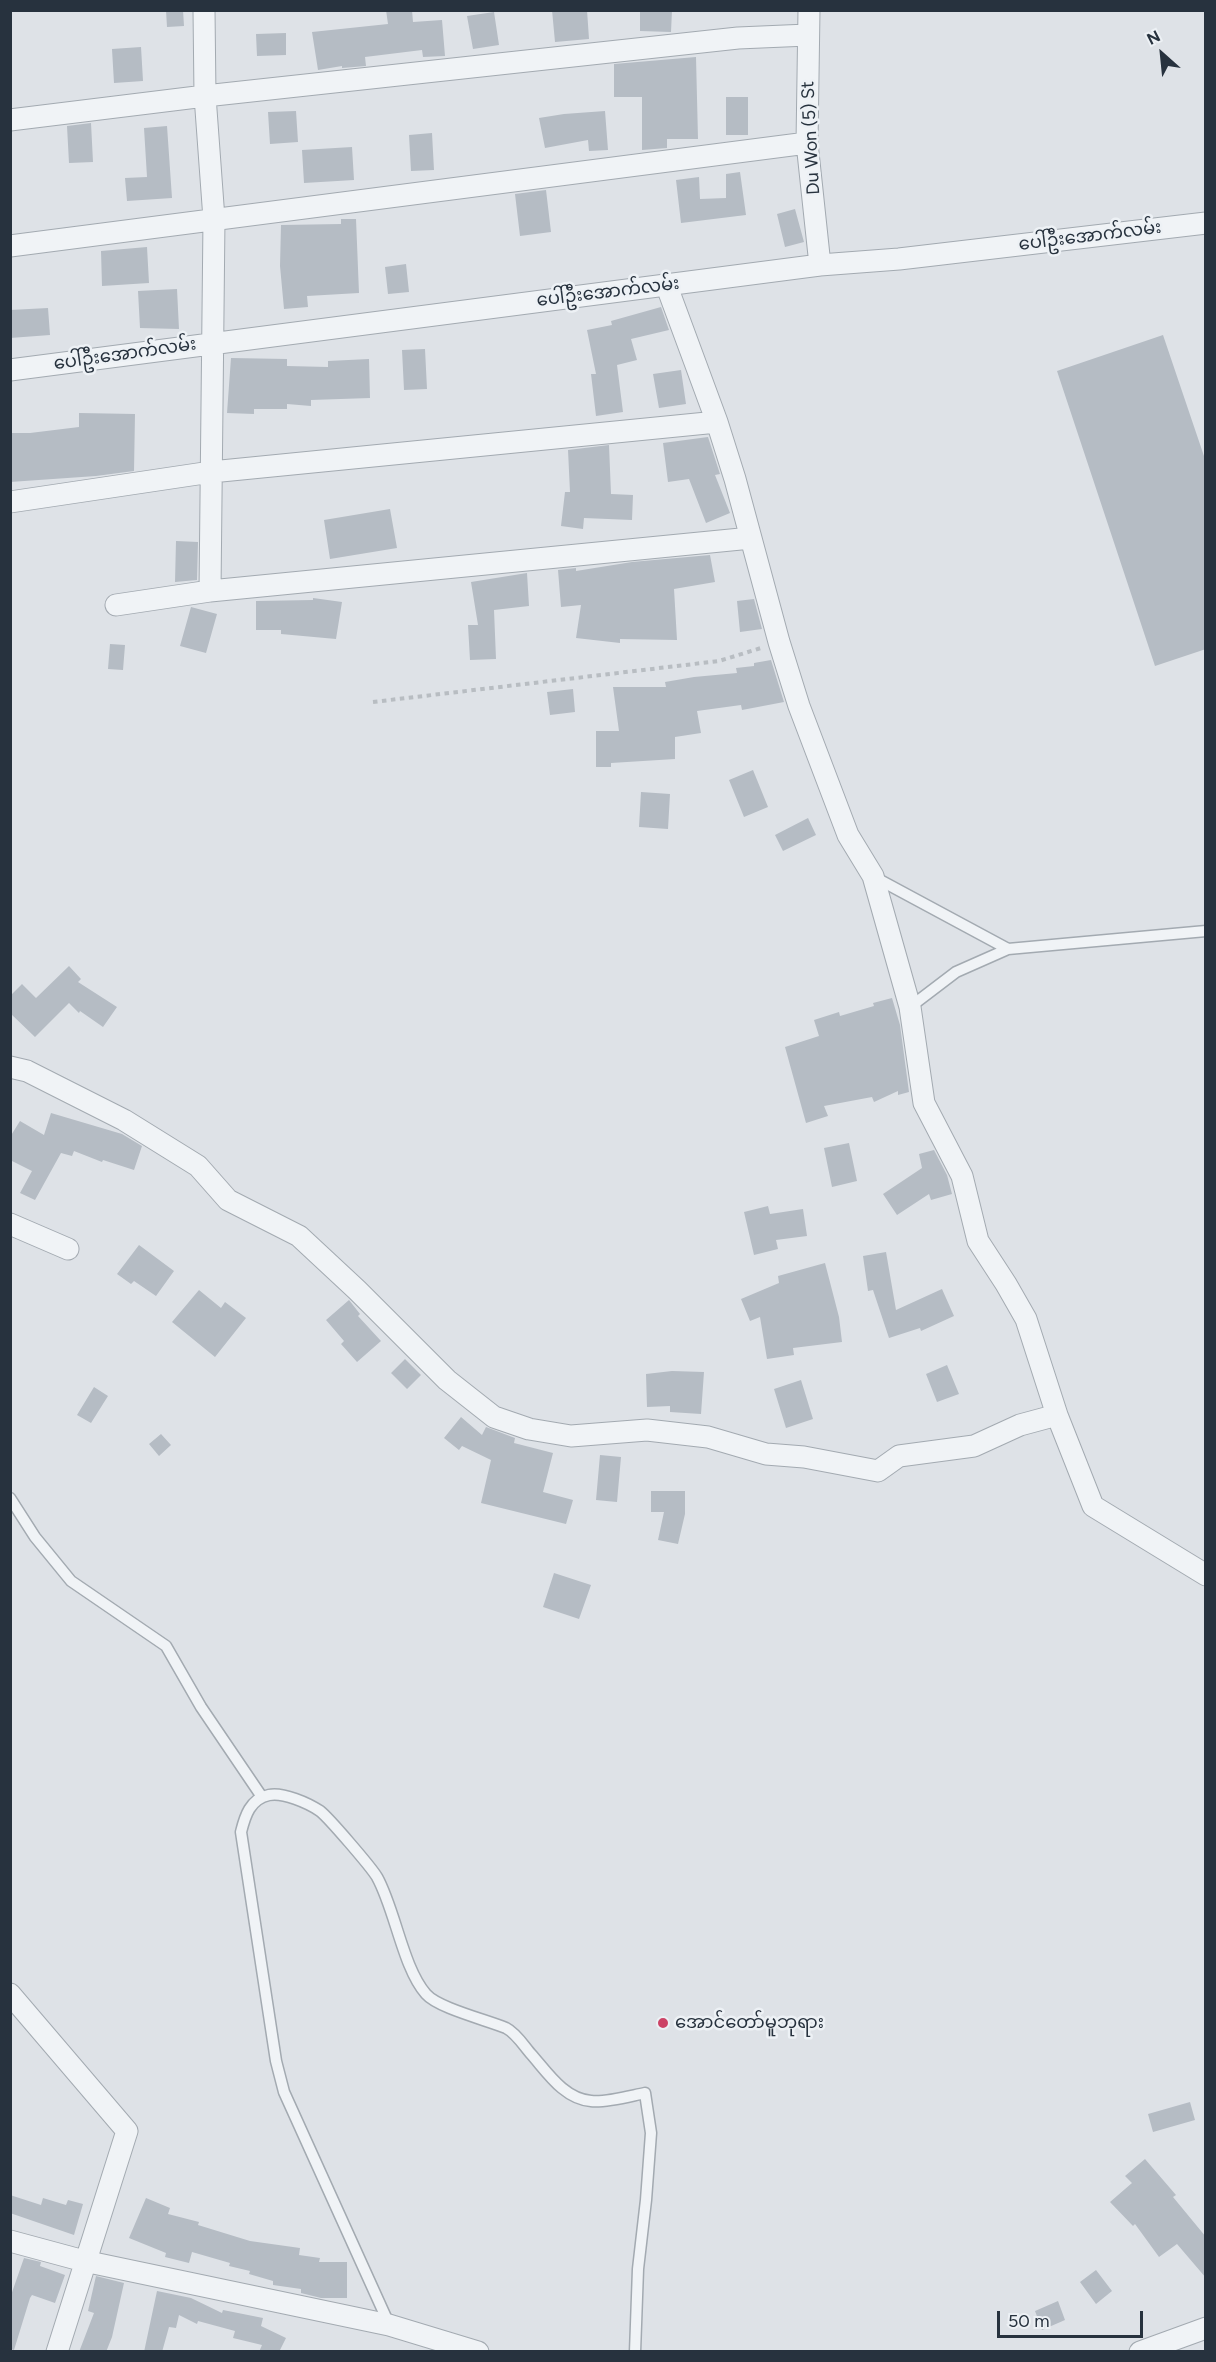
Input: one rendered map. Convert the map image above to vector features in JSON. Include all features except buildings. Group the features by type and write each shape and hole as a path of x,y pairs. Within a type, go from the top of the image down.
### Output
{"street":[{"path":"204,10 205,96 214,219 210,591"},
{"name":"Du Won (5) St","path":"809,10 807,143 820,265"},
{"path":"10,120 205,96 738,38 808,35"},
{"path":"10,246 807,143"},
{"name":"ပေါ်ဦးအောက်လမ်း","path":"10,370 820,265 899,259 1206,223"},
{"path":"666,284 717,422 799,706 848,835 873,876 910,1007 924,1102 962,1176 978,1241 1026,1319 1057,1415 1093,1506 1206,1575"},
{"path":"10,502 211,472 717,422"},
{"path":"116,605 210,591 751,538"},
{"path":"10,1067 27,1071 124,1120 198,1166 228,1200 299,1236 447,1380 494,1417 529,1429 571,1436 647,1431 708,1437 766,1454 804,1457 878,1471 899,1456 974,1446 1020,1425 1057,1415"},
{"path":"10,1224 68,1249"},
{"path":"10,1994 127,2131 57,2352"},
{"path":"10,2241 84,2261 389,2325 478,2352"},
{"path":"1140,2352 1206,2328"}],"lane":[{"path":"873,876 1008,949"},
{"path":"910,1007 956,972 1008,949 1206,931"},
{"path":"10,1498 35,1538 71,1581 166,1646 201,1707 262,1797"},
{"path":"389,2325 284,2092 276,2061 242,1833 245,1815 262,1797 276,1794 297,1800 321,1812 374,1872 386,1896 413,1971 427,1995 509,2030 558,2085 570,2094 591,2101 645,2093 651,2133 638,2269 635,2352"}],"path":[{"path":"373,702 719,661 779,642"}],"place":[{"name":"အောင်တော်မူဘုရား","path":"663,2023"}]}
